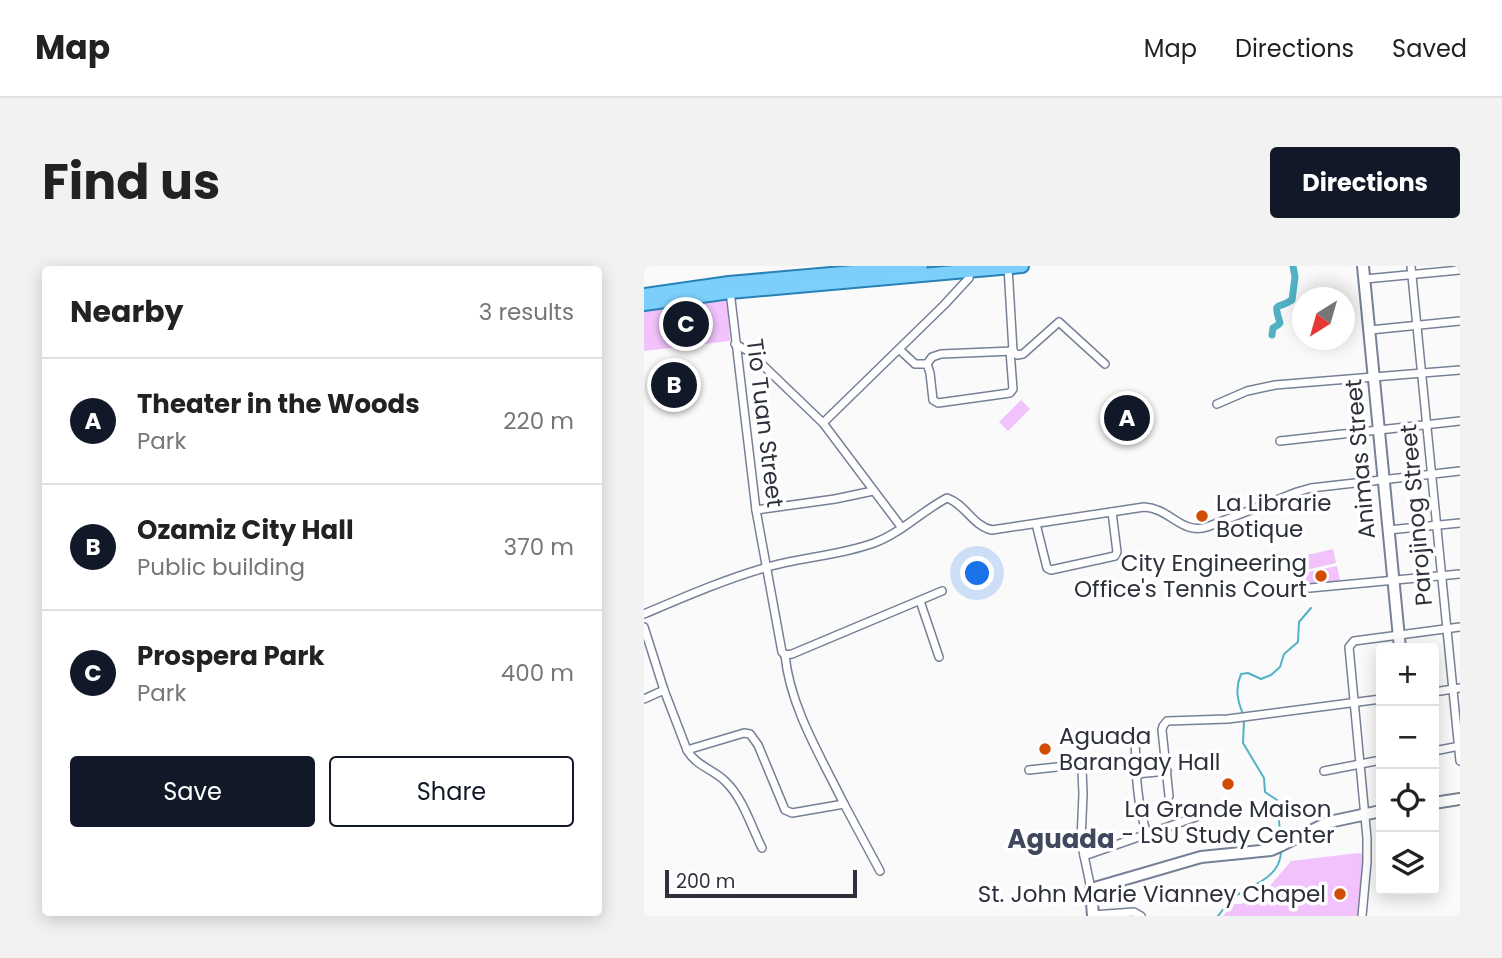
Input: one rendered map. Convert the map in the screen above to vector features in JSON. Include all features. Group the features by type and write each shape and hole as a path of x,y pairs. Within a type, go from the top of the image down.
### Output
{"main road":[{"path":"644,295 921,266"},
{"path":"874,272 1015,267"},
{"path":"644,304 729,287"}],"street":[{"name":"Animas Street","path":"1363,266 1399,643"},
{"path":"1015,267 1011,351 1013,389 1009,394 935,402 927,364 932,357 941,354 1011,351 1017,355 1023,354 1059,322 1105,364"},
{"path":"823,423 967,281 970,268"},
{"path":"1364,279 1412,270 1460,270"},
{"name":"Parojinog Street","path":"1412,270 1446,628 1456,689 1460,761"},
{"name":"Tio Tuan Street","path":"729,287 756,510 780,648 785,654 792,690 810,734 880,871"},
{"path":"1370,330 1460,321"},
{"path":"735,344 748,351 823,423 902,528"},
{"path":"900,349 915,364 927,364"},
{"path":"1217,404 1260,387 1460,370"},
{"path":"1280,441 1460,421"},
{"path":"644,614 710,586 766,567 848,551 886,538 947,498 955,501 987,529 1152,507 1195,530 1311,488 1460,471"},
{"path":"756,510 873,491"},
{"path":"1036,523 1047,568 1051,570 1115,556 1117,552 1112,512"},
{"path":"1388,530 1460,523"},
{"path":"1299,589 1460,574"},
{"path":"785,654 792,654 942,591"},
{"path":"920,601 939,657"},
{"path":"644,627 687,750 693,759 717,774 732,789 762,848"},
{"path":"1362,916 1367,850 1350,644 1354,641 1460,627"},
{"path":"644,699 664,690"},
{"path":"1169,796 1162,730 1165,723 1171,720 1228,719 1376,700"},
{"path":"687,750 747,733 755,738 787,812 844,804"},
{"path":"1135,736 1138,805 1147,834"},
{"path":"1439,750 1459,746"},
{"path":"1324,771 1376,761"},
{"path":"1028,770 1075,765 1081,768 1081,841 1091,889 1093,916 1134,912 1141,916"},
{"path":"1136,774 1167,771"},
{"path":"1439,802 1460,799"},
{"path":"1091,889 1189,859 1270,850 1329,822 1376,812"},
{"path":"1084,856 1196,817"}],"shaded area":[{"path":"727,296 730,341 644,351 644,308"},
{"path":"1021,400 1030,409 1008,431 999,422"},
{"path":"1125,404 1141,417 1129,432 1113,419"},
{"name":"City Engineering Office's Tennis Court","path":"1333,549 1336,563 1302,571 1299,557"},
{"name":"City Engineering Office's Tennis Court","path":"1337,566 1340,580 1306,587 1303,573"},
{"path":"1358,853 1363,857 1360,911 1356,916 1223,916 1233,904 1241,904 1268,888 1291,861"}],"waterway":[{"path":"1272,335 1273,328 1280,323 1277,308 1292,300 1295,277 1293,266"},
{"path":"1243,714 1238,694 1241,674 1248,673 1261,679 1280,667 1284,654 1298,642 1299,622 1311,608"},
{"path":"1244,721 1243,743 1264,778 1265,792 1277,800 1281,842"},
{"path":"1218,916 1233,898 1270,875 1281,852"}],"place":[{"name":"Prospera Park","path":"686,324"},
{"name":"Ozamiz City Hall","path":"674,385"},
{"name":"Theater in the Woods","path":"1127,418"},
{"name":"La Librarie Botique","path":"1202,516"},
{"name":"City Engineering Office's Tennis Court","path":"1321,576"},
{"name":"Aguada Barangay Hall","path":"1045,749"},
{"name":"La Grande Maison - LSU Study Center","path":"1228,784"},
{"name":"St. John Marie Vianney Chapel","path":"1340,894"}],"district":[{"name":"Aguada","path":"1061,839"}]}
